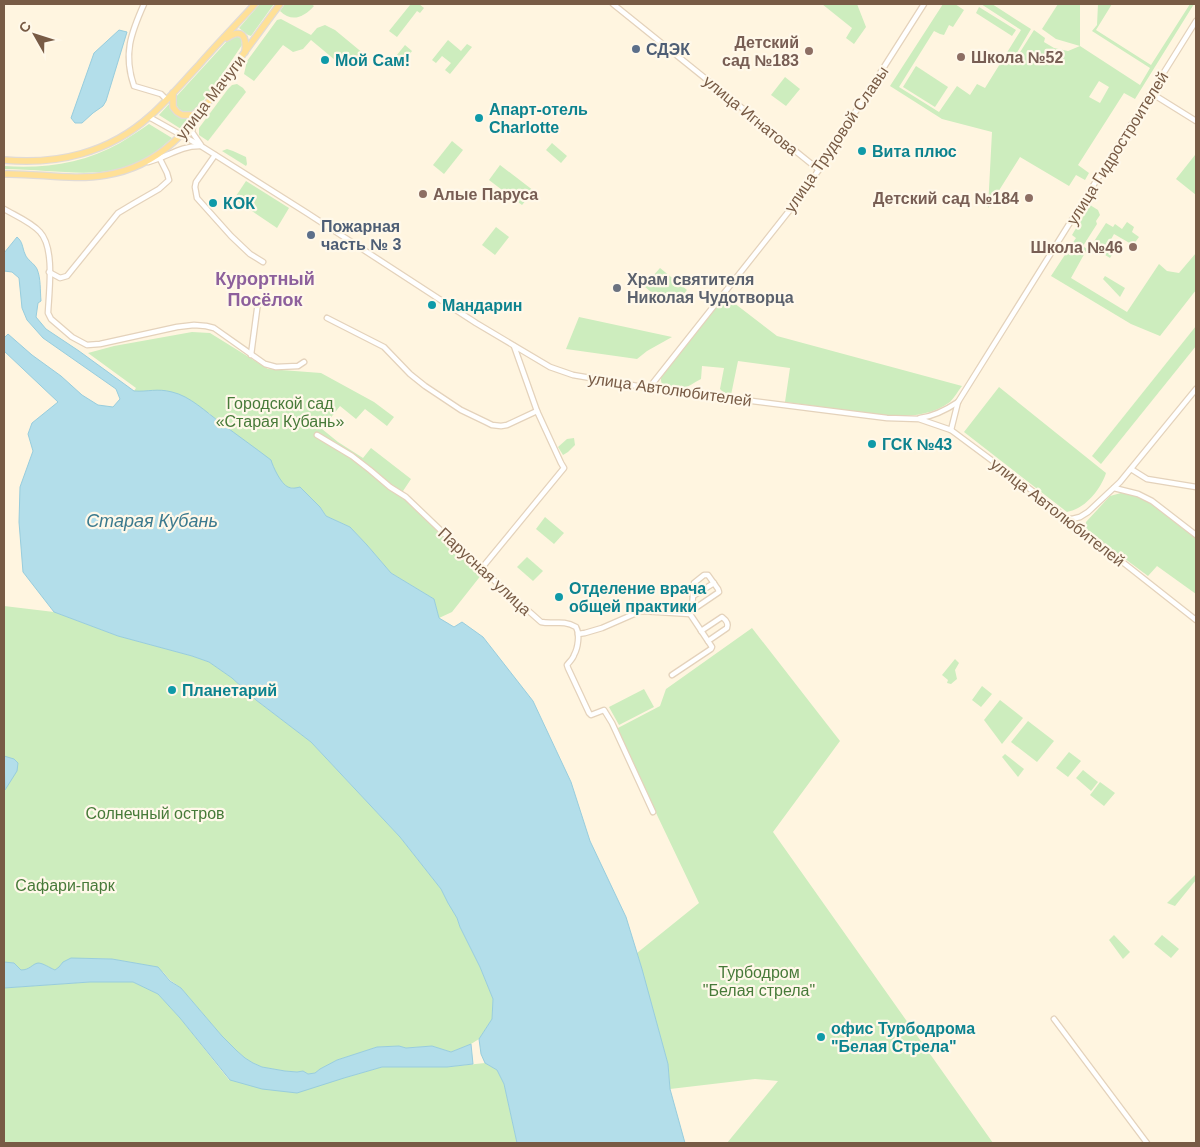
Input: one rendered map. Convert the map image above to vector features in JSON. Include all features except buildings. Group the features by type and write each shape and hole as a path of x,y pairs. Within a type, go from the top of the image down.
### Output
{"main road":[{"name":"улица Мачуги","path":"4,160 47,161 71,157 98,148 131,130 149,117 167,100 255,4"},
{"name":"улица Мачуги","path":"4,174 76,178 106,176 129,170 145,163 167,148 194,121 280,4"},
{"path":"217,45 233,34 238,33 245,39 245,52"},
{"path":"173,93 173,107 177,112 188,116 193,115 213,96"}],"street":[{"path":"144,4 135,25 128,52 131,77 134,86 161,94 167,100"},
{"name":"улица Игнатова","path":"613,4 819,170"},
{"name":"улица Трудовой Славы","path":"649,388 789,211 819,170 924,4"},
{"name":"улица Гидростроителей","path":"951,430 958,402 1196,21"},
{"path":"1151,94 1196,121"},
{"name":"улица Автолюбителей","path":"149,117 202,146 449,306 550,367 573,375 649,388 887,418 919,419 951,430 1013,476 1196,620"},
{"path":"194,121 192,132 202,146"},
{"path":"145,163 160,159 180,149 202,146"},
{"path":"215,155 196,182 197,198 231,236 250,254 263,262"},
{"path":"49,272 60,278 67,276 118,213 159,189 169,180 160,159"},
{"path":"4,210 36,228 42,234 48,245 50,256 48,313 51,319 72,337 87,345 194,325 214,328 265,364 276,367 298,366 304,362"},
{"path":"251,354 258,302"},
{"path":"327,318 384,347 410,374 425,386 461,410 492,425 507,425 538,411"},
{"path":"481,569 564,468 538,411 514,346"},
{"path":"1065,517 1072,519 1080,517 1095,507 1131,469 1196,389"},
{"name":"улица Гидростроителей","path":"919,419 940,413 958,402"},
{"name":"Парусная улица","path":"317,435 352,456 390,487 406,496 481,569 540,622 566,622 576,627 578,634"},
{"path":"1131,469 1147,479 1196,487"},
{"path":"1114,488 1138,494 1152,501 1196,535"},
{"path":"653,812 612,723 604,710 594,715 589,713 567,665 575,654 578,634 602,628 641,611 691,612 719,592 708,575 704,575 694,582 691,612 712,649 672,674"},
{"path":"693,596 714,583"},
{"path":"701,630 722,617 726,619 728,623 727,628 708,641"},
{"path":"1054,1019 1147,1143"}],"green space":[{"path":"260,4 274,4 251,36 248,35 239,28"},
{"path":"285,4 311,4 314,6 302,16 293,18 284,15 280,11"},
{"path":"409,4 419,4 424,8 420,13 417,11 397,37 389,31"},
{"path":"822,4 857,4 866,27 854,44 846,38 852,28"},
{"path":"943,4 955,4 964,10 953,27 949,25 944,35 934,31 899,87 939,112 957,86 970,95 977,84 985,88 1021,30 981,4 992,4 1031,29 1012,61 1015,56 1017,57 1034,30 1045,38 1044,42 1054,48 1068,51 1080,46 1140,85 1150,68 1092,31 1097,25 1098,4 1112,4 1096,30 1151,65 1190,4 1194,4 1135,99 1124,93 1078,165 1089,173 1085,180 1076,175 1069,186 1020,157 988,208 992,132 942,119 890,86","holes":["1099,81 1109,87 1100,103 1089,97"]},
{"path":"1058,4 1080,4 1080,46 1056,39 1042,29"},
{"path":"979,7 1016,30 1012,36 976,13"},
{"path":"281,19 311,35 317,28 325,25 335,30 364,54 341,65 311,40 303,49 293,52 283,45 254,81 244,74 247,61 277,20"},
{"path":"237,36 241,39 242,45 213,88 196,110 188,112 180,110 176,105 175,98 229,39"},
{"path":"448,40 461,51 467,44 472,47 450,74 445,70 451,63 442,56 436,63 432,60"},
{"path":"405,45 412,51 406,62 399,67 392,61"},
{"path":"916,66 948,87 935,107 903,87"},
{"path":"785,77 800,89 786,106 771,95"},
{"path":"237,84 246,92 208,141 199,135 199,128 228,89 232,85"},
{"path":"170,103 170,107 179,116 184,118 191,117 181,129 159,115"},
{"path":"149,124 172,138 150,156 130,166 95,172 4,169 4,166 49,165 78,160 107,150"},
{"path":"452,141 463,150 444,174 433,165"},
{"path":"552,143 567,156 561,163 546,150"},
{"path":"227,149 246,157 246,166 222,151"},
{"path":"1196,156 1196,195 1176,179"},
{"path":"500,165 534,191 522,205 489,180"},
{"path":"246,181 289,208 277,228 234,199"},
{"path":"1090,205 1098,210 1100,215 1096,221 1097,224 1083,246 1087,249 1071,278 1127,312 1159,264 1167,271 1179,273 1196,253 1196,290 1160,336 1131,324 1051,276 1076,238 1072,235"},
{"path":"1127,222 1134,227 1132,232 1139,237 1133,245 1114,234 1109,243 1116,248 1110,258 1091,246 1106,223 1113,227 1115,224 1122,229"},
{"path":"496,227 509,237 495,255 482,245"},
{"path":"660,268 687,290 675,304 663,294 659,299 644,286"},
{"path":"1105,276 1125,288 1120,297 1103,279"},
{"path":"725,296 777,336 962,386 950,402 936,410 912,415 888,416 785,402 790,368 738,361 731,395 720,389 724,368 702,366 701,379 682,389 663,385 661,381 662,373"},
{"path":"579,317 672,337 637,359 566,349"},
{"path":"1196,326 1196,346 1101,464 1092,456"},
{"name":"Городской сад «Старая Кубань»","path":"192,332 210,333 268,369 321,373 374,402 394,417 387,426 365,409 356,419 340,406 322,429 363,458 371,448 411,479 401,494 482,574 452,612 439,618 434,599 391,573 350,527 326,516 320,507 293,488 286,487 209,413 134,391 136,388 88,353 114,346"},
{"path":"999,387 1106,473 1102,483 1087,502 1067,512 964,432"},
{"path":"574,438 575,445 563,455 558,447 567,439"},
{"path":"1121,493 1138,494 1159,506 1196,536 1196,594 1157,566 1148,576 1085,529 1086,522 1110,496"},
{"path":"545,517 564,533 554,544 536,529"},
{"path":"527,557 543,571 533,581 517,567"},
{"name":"Солнечный остров","path":"4,606 54,612 118,636 209,662 232,678 256,700 311,742 400,837 441,889 457,918 493,999 492,1019 479,1039 451,1052 432,1046 406,1048 399,1046 377,1047 337,1060 315,1073 285,1071 262,1067 245,1058 222,1036 181,988 163,972 146,965 112,959 87,958 63,962 55,970 40,963 27,970 21,970 14,963 4,962"},
{"name":"Турбодром \"Белая стрела\"","path":"752,628 840,741 773,832 993,1143 727,1143 778,1081 755,1079 670,1089 668,1064 637,953 699,903 616,729 660,706 666,689"},
{"path":"955,659 959,663 955,670 957,679 951,684 947,683 948,680 942,675"},
{"path":"982,686 992,694 981,707 972,700"},
{"path":"644,689 654,707 619,725 609,707"},
{"path":"1000,700 1023,718 1002,744 984,720"},
{"path":"1028,721 1054,741 1037,762 1011,742"},
{"path":"1069,752 1081,761 1068,777 1056,768"},
{"path":"1005,754 1024,769 1018,777 1002,757"},
{"path":"1083,770 1098,782 1091,791 1076,778"},
{"path":"1100,782 1115,793 1104,806 1090,795"},
{"path":"1196,874 1196,880 1175,906 1167,903"},
{"path":"1114,935 1130,952 1123,959 1109,940"},
{"path":"1162,935 1179,949 1171,958 1154,944"},
{"path":"90,982 133,982 158,994 180,1018 229,1080 344,1078 382,1067 447,1067 485,1063 497,1070 504,1084 517,1143 4,1143 4,988"}],"water":[{"path":"119,30 127,32 106,101 103,106 82,123 75,123 71,118 94,53"},
{"name":"Старая Кубань","path":"17,237 26,256 36,267 38,273 41,301 38,303 36,317 46,329 134,391 167,391 185,397 271,460 285,485 291,488 300,487 320,507 326,516 350,527 391,573 434,599 439,618 454,627 462,622 483,637 533,701 571,782 590,841 626,917 668,1064 670,1089 685,1143 517,1143 504,1084 497,1070 485,1063 481,1054 479,1039 492,1019 493,999 457,918 441,889 400,837 311,742 256,700 232,678 209,662 118,636 54,612 23,572 19,522 20,487 33,451 28,434 32,423 58,402 4,351 4,338 8,334 82,395 98,405 113,407 120,399 116,389 43,338 27,320 22,308 19,278 12,272 4,271 4,253"},
{"path":"4,756 14,759 18,763 17,771 5,790"},
{"path":"71,958 112,959 158,967 170,981 181,988 237,1051 245,1058 262,1067 285,1071 303,1071 308,1074 315,1073 337,1060 377,1047 399,1046 406,1048 432,1046 451,1052 471,1044 473,1064 447,1067 382,1067 297,1093 262,1089 230,1080 158,994 133,982 90,982 4,988 4,962 14,963 21,970 38,963 55,970 63,962"}],"place":[{"name":"СДЭК","path":"636,49"},
{"name":"Детский сад №183","path":"809,51"},
{"name":"Школа №52","path":"961,57"},
{"name":"Мой Сам!","path":"325,60"},
{"name":"Апарт-отель Charlotte","path":"479,118"},
{"name":"Вита плюс","path":"862,151"},
{"name":"Алые Паруса","path":"423,194"},
{"name":"Детский сад №184","path":"1029,198"},
{"name":"КОК","path":"213,203"},
{"name":"Пожарная часть № 3","path":"311,235"},
{"name":"Школа №46","path":"1133,247"},
{"name":"Храм святителя Николая Чудотворца","path":"617,288"},
{"name":"Мандарин","path":"432,305"},
{"name":"ГСК №43","path":"872,444"},
{"name":"Отделение врача общей практики","path":"559,597"},
{"name":"Планетарий","path":"172,690"},
{"name":"офис Турбодрома \"Белая Стрела\"","path":"821,1037"}],"district":[{"name":"Курортный Посёлок","path":"265,289"}],"park label":[{"name":"Сафари-парк","path":"65,885"}]}
